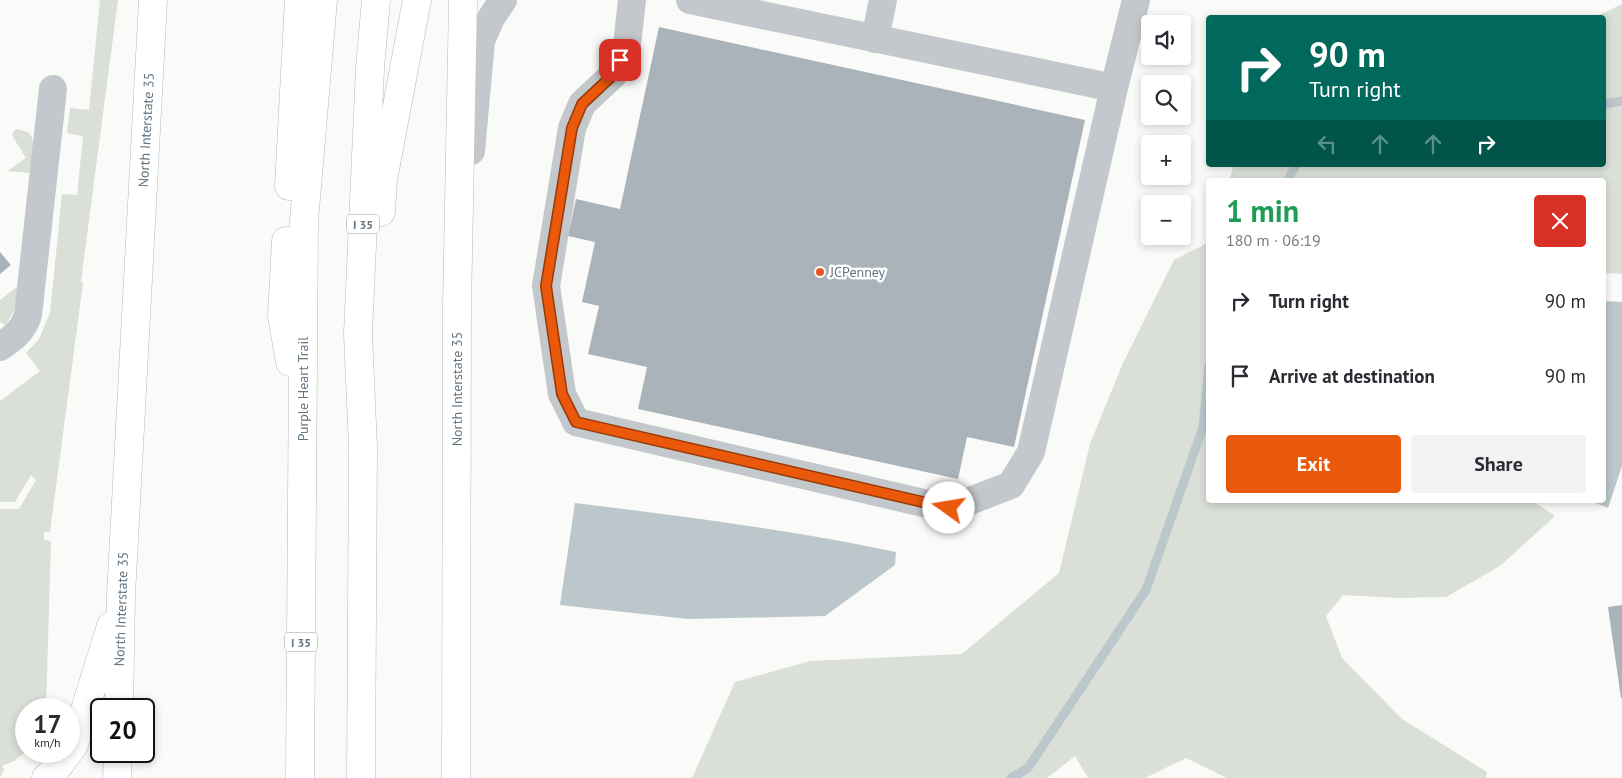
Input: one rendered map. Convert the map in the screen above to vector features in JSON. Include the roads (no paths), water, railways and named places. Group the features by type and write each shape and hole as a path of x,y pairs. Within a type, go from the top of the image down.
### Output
{"main road":[{"name":"North Interstate 35","path":"119,698 121,596 153,0"},
{"path":"299,0 282,316 302,434"},
{"name":"Purple Heart Trail","path":"300,778 304,221 323,0"},
{"name":"I 35","path":"361,778 363,448 358,334 370,68 376,0"},
{"path":"363,448 374,333 383,180 417,0"},
{"name":"North Interstate 35","path":"456,778 457,307 463,0"},
{"path":"46,778 57,768 74,744 121,596"},
{"path":"117,778 118,763"}],"lane":[{"path":"457,307 481,40 491,18 503,0"},
{"path":"632,0 627,45 614,74 582,104 572,128 546,286 562,394 576,422 949,508 1011,485 1031,452 1114,88 1136,0"},
{"path":"690,0 1114,88"},
{"path":"875,38 883,0"},
{"path":"0,347 16,336 22,329 28,315 53,89"}],"waterway":[{"path":"1606,104 1622,101"},
{"path":"1289,178 1295,167"},
{"path":"1011,778 1028,768 1146,590 1203,427 1206,397"}],"place":[{"name":"JCPenney","path":"820,272"}]}
